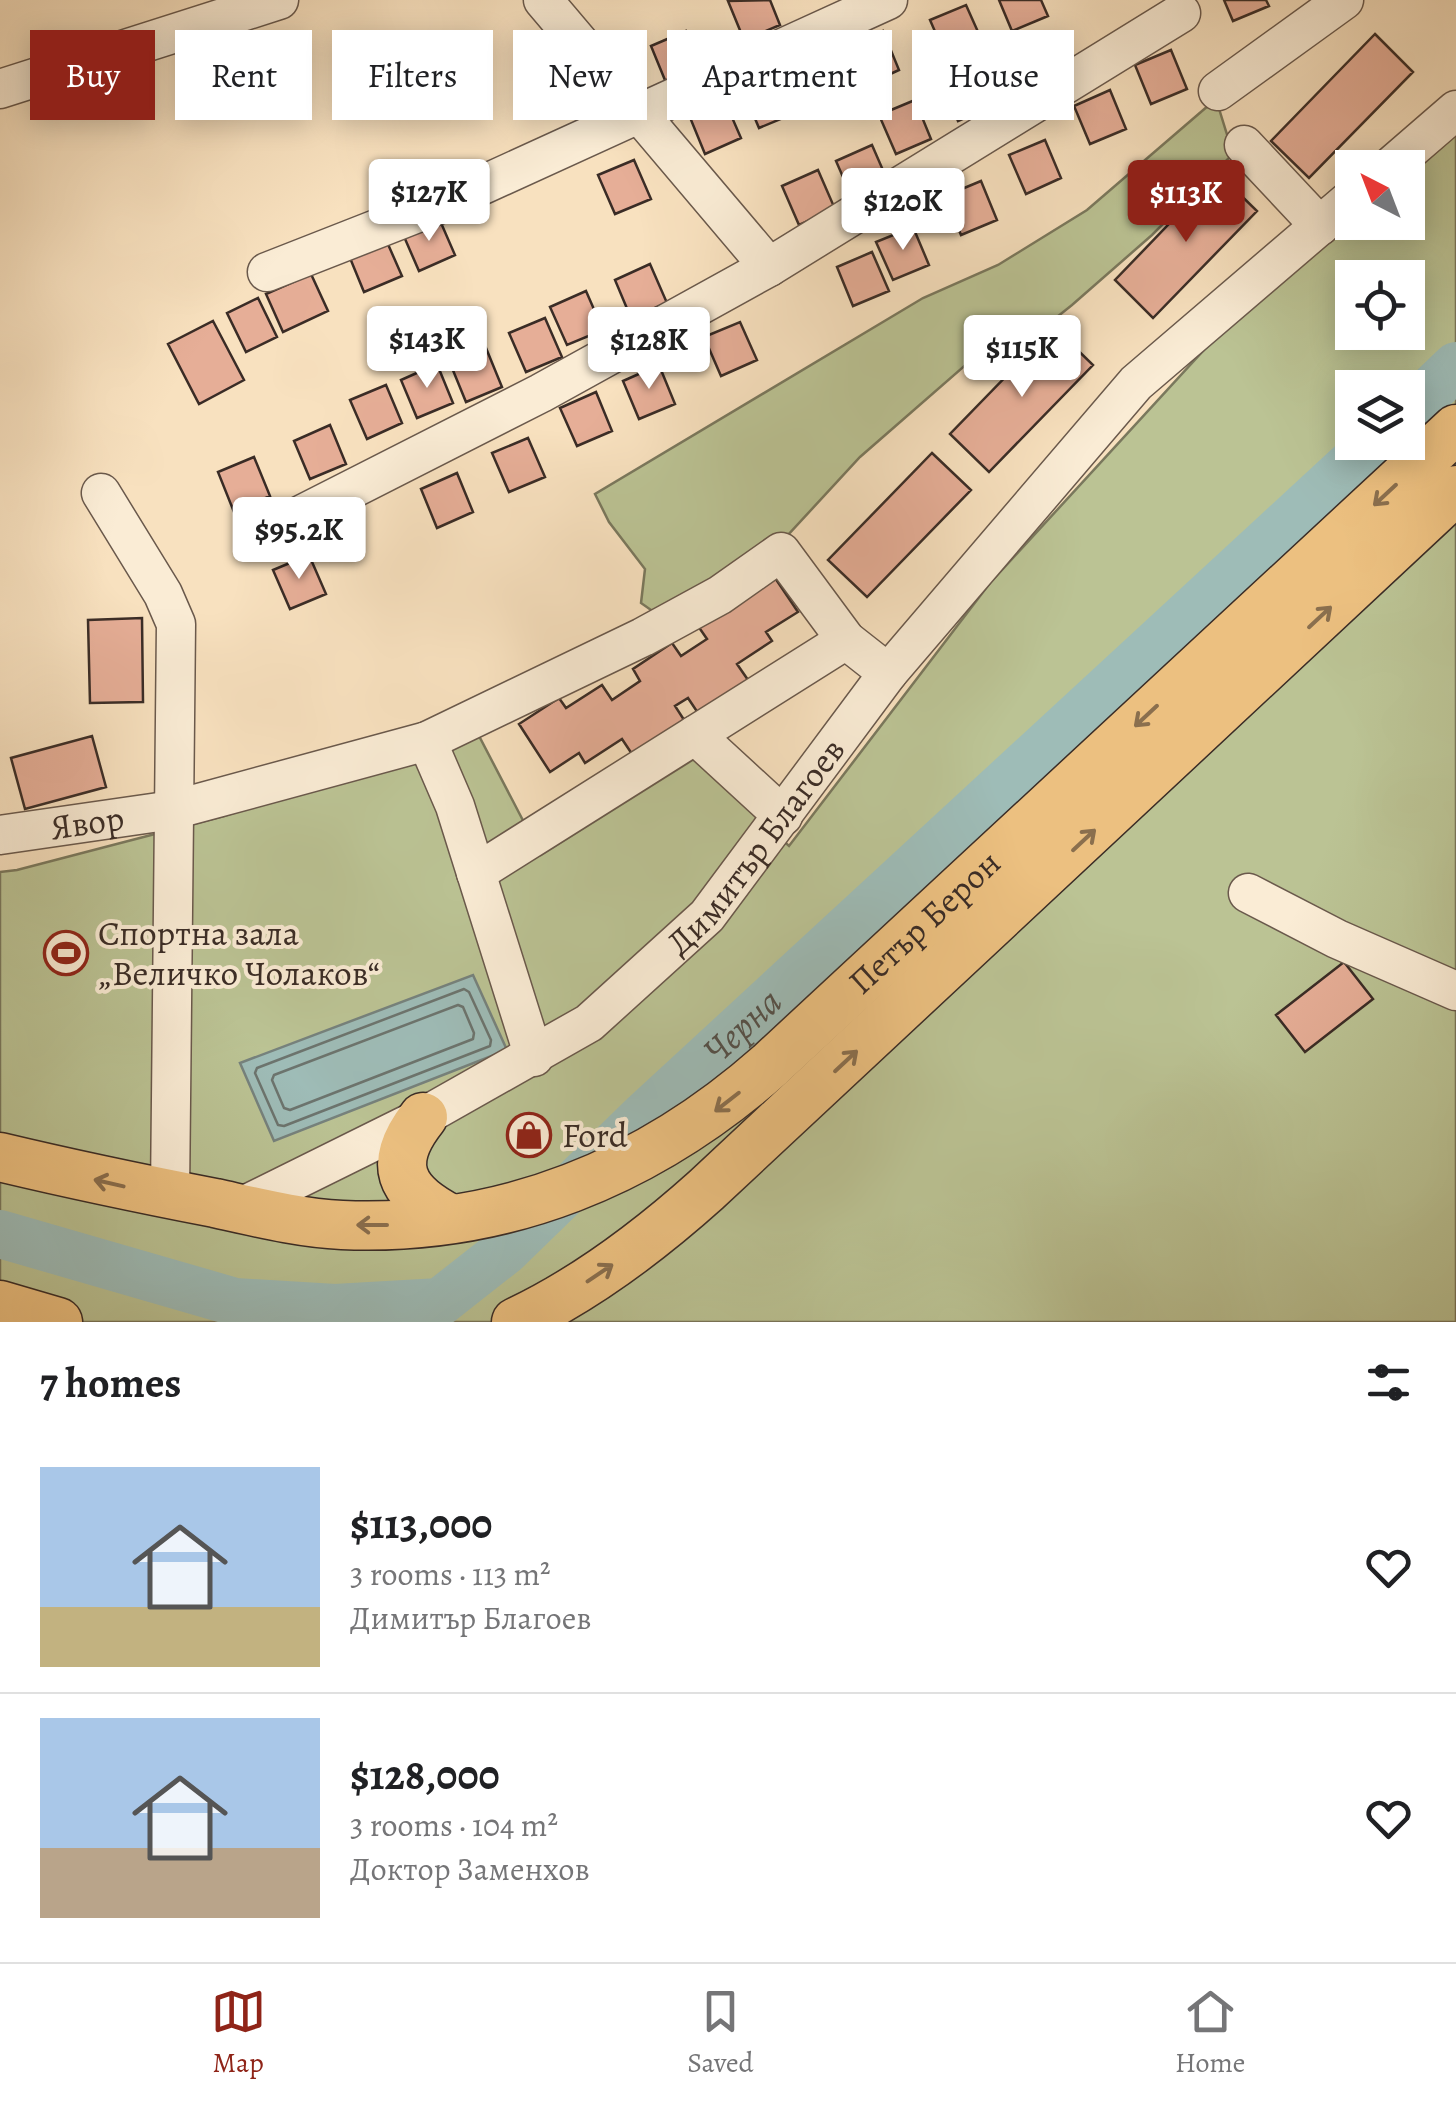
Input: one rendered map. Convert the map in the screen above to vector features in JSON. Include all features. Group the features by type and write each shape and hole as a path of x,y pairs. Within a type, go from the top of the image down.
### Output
{"main road":[{"name":"Петър Берон","path":"238,1208 340,1225 392,1225 459,1217 588,1184 657,1149 701,1121 770,1065 1456,428"},
{"name":"Петър Берон","path":"516,1322 598,1275 694,1201 1456,490"},
{"path":"423,1116 410,1133 403,1173 415,1198 459,1217"},
{"path":"0,1157 238,1208"},
{"path":"0,1305 58,1322"}],"street":[{"path":"0,89 279,0"},
{"path":"544,0 570,30"},
{"path":"647,111 888,0"},
{"path":"1218,90 1344,0"},
{"path":"295,518 541,393 770,268 1181,13"},
{"path":"1409,150 1456,110"},
{"path":"267,272 443,203 628,120"},
{"path":"646,120 770,268"},
{"path":"1244,145 1320,226"},
{"name":"Димитър Благоев","path":"238,1208 423,1116 589,1022 707,916 888,673 1136,384 1335,213"},
{"path":"101,493 163,594 176,624 170,1194"},
{"name":"Явор","path":"0,834 173,810 427,741 643,637 720,595 780,552 846,640"},
{"path":"476,873 846,640 888,673"},
{"path":"695,735 783,816"},
{"path":"427,741 455,806 534,1056"},
{"path":"1248,893 1337,939 1456,991"}],"green space":[{"path":"1216,99 1233,154 1152,235 1022,345 970,361 860,457 762,563 671,624 641,603 645,569 609,522 595,494 923,298 998,265 1087,210"},
{"path":"1456,132 1456,1322 0,1322 0,872 224,816 478,734 541,855 694,759 789,846 990,583 1226,326 1335,233 1335,240 1425,240 1425,158"}],"water":[{"path":"473,975 507,1050 274,1141 240,1063"}],"building":[{"path":"770,0 780,25 768,30 740,30 728,1"},
{"path":"999,0 1041,0 1048,16 1012,30"},
{"path":"1224,0 1266,0 1269,6 1233,21"},
{"path":"966,5 977,30 934,30 930,20"},
{"path":"1375,34 1413,72 1309,178 1271,141"},
{"path":"667,39 667,85 651,46"},
{"path":"1171,50 1187,89 1151,104 1135,65"},
{"path":"892,53 899,70 892,73"},
{"path":"1110,90 1126,129 1090,144 1074,106"},
{"path":"912,101 912,120 923,120 931,139 896,154 881,120 892,120 892,110"},
{"path":"691,120 733,120 741,138 705,154"},
{"path":"756,120 778,120 759,128"},
{"path":"1045,140 1061,178 1026,194 1009,155"},
{"path":"872,145 889,184 853,200 836,161"},
{"path":"634,160 651,199 615,214 598,175"},
{"path":"818,170 835,209 799,225 782,186"},
{"path":"1218,173 1257,211 1153,318 1115,280"},
{"path":"981,181 997,220 961,235 945,196"},
{"path":"438,216 455,255 419,271 402,232"},
{"path":"913,227 929,265 893,280 876,242"},
{"path":"387,242 402,276 364,292 350,258"},
{"path":"872,252 889,291 853,306 837,267"},
{"path":"650,264 667,303 631,318 615,280"},
{"path":"311,274 328,311 283,332 266,294"},
{"path":"586,291 603,330 567,345 550,307"},
{"path":"258,298 277,337 246,352 227,313"},
{"path":"545,318 562,357 526,372 509,333"},
{"path":"213,321 244,380 199,404 168,344"},
{"path":"740,322 757,360 721,376 704,337"},
{"path":"1054,327 1093,365 989,472 950,434"},
{"path":"486,348 502,387 466,402 450,363"},
{"path":"437,364 453,403 417,418 401,380"},
{"path":"659,365 675,404 639,419 623,381"},
{"path":"386,385 402,423 367,439 350,400"},
{"path":"596,392 612,431 577,446 560,408"},
{"path":"330,425 346,464 310,479 294,441"},
{"path":"528,438 545,477 509,492 492,453"},
{"path":"932,453 971,490 867,597 828,560"},
{"path":"254,457 270,496 234,512 218,472"},
{"path":"457,473 473,512 437,528 421,489"},
{"path":"309,555 326,594 290,609 273,570"},
{"path":"767,566 798,612 766,632 772,641 737,664 748,680 698,713 688,698 675,706 686,723 634,757 622,739 585,763 579,753 550,772 519,724 559,698 566,708 602,685 612,700 640,681 633,669 672,643 681,656 707,639 698,626"},
{"path":"142,618 143,702 90,703 88,620"},
{"path":"92,736 106,787 25,809 11,758"},
{"path":"1344,962 1373,999 1305,1052 1276,1015"}],"waterway":[{"name":"Черна","path":"1425,396 1456,366"},
{"name":"Черна","path":"0,1234 235,1302 335,1308 440,1302 505,1251 643,1117 1355,460"},
{"path":"335,1308 338,1322"}],"place":[{"name":"Спортна зала „Величко Чолаков“","path":"66,953"},
{"name":"Ford","path":"529,1135"}]}
